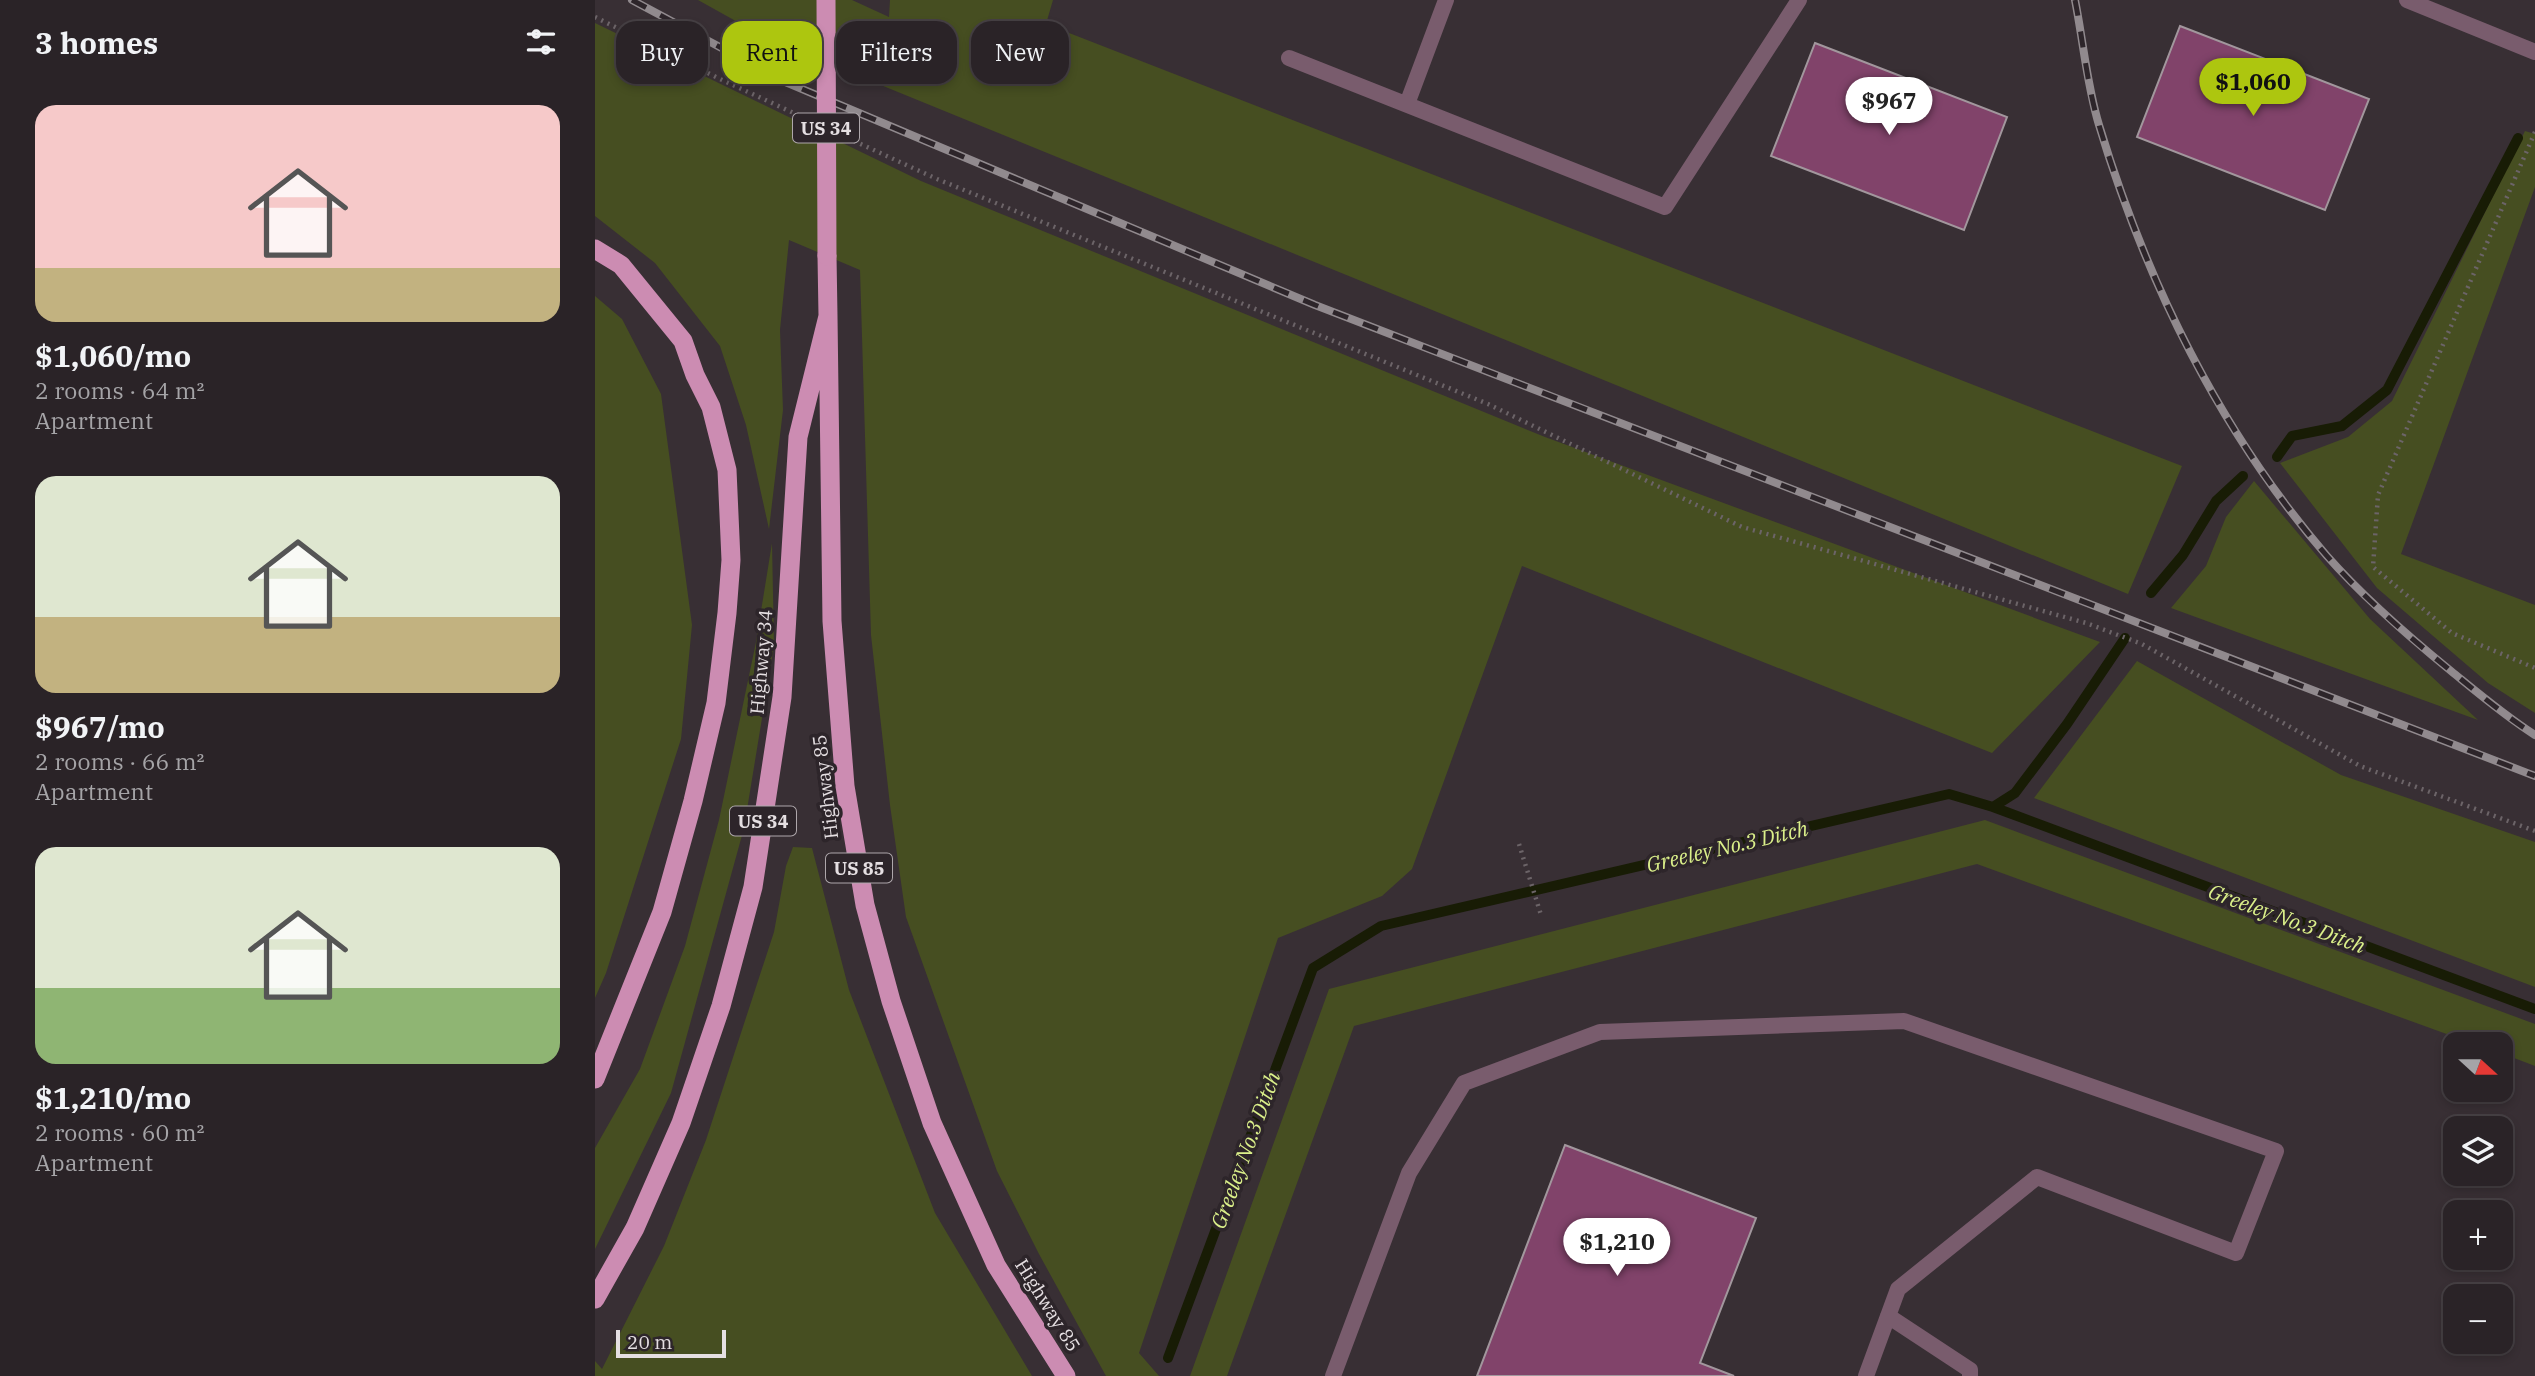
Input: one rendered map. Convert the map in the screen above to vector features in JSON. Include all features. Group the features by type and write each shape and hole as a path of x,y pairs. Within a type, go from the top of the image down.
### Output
{"highway":[{"name":"Highway 34","path":"595,1299 635,1228 681,1123 721,1006 753,887 782,696 798,437 828,316 826,0"},
{"path":"595,249 621,265 683,341 695,375 711,407 727,470 731,560 716,703 693,801 662,912 595,1080"},
{"name":"Highway 85","path":"828,316 832,621 845,786 865,905 891,1001 932,1123 996,1265 1066,1376"}],"lane":[{"path":"1407,104 1446,0"},
{"path":"1289,58 1665,207 1799,0"},
{"path":"2407,0 2535,52"},
{"path":"1333,1376 1409,1173 1464,1083 1600,1032 1904,1021 2276,1151 2236,1252 2037,1177 1898,1289 1866,1376"},
{"path":"1888,1316 1971,1370 1969,1376"}],"path":[{"path":"595,17 804,118"},
{"path":"2535,132 2378,495 2373,567 2452,634 2535,668"},
{"path":"853,140 937,179 1488,404 1742,527 2086,623 2142,644 2360,766 2535,831"},
{"path":"1519,844 1541,915"}],"green space":[{"path":"698,0 852,0 889,17 890,0 1053,0 1047,21 971,21 971,84 1069,84 1069,33 2182,466 2128,594 878,84 957,84 957,21 836,21 836,67 822,61 822,21 736,21"},
{"path":"595,23 616,33 616,84 708,84 708,78 921,181 1545,437 2100,642 1992,753 1522,566 1412,869 1382,896 1278,938 1139,1353 1159,1376 1106,1376 997,1171 906,917 871,635 860,270 789,240 780,330 783,410 769,529 746,425 720,346 655,263 595,216"},
{"path":"2525,131 2535,134 2535,187 2401,554 2535,605 2535,713 2488,683 2377,588 2280,463 2348,437 2392,401"},
{"path":"595,296 622,319 661,394 692,625 681,739 606,973 595,998"},
{"path":"2254,481 2370,619 2478,720 2171,608 2206,566 2226,517"},
{"path":"772,543 774,645 744,828 671,1093 595,1249 595,1148 640,1069 685,946 719,820 756,642"},
{"path":"2137,661 2341,775 2535,842 2535,987 2034,798"},
{"path":"1985,820 2535,1024 2535,1066 2513,1058 2513,1032 2443,1033 1977,864 1354,1026 1227,1376 1190,1376 1329,989"},
{"path":"793,847 812,848 849,990 935,1213 1032,1376 595,1376 595,1361 602,1369 664,1246 706,1140 774,932 786,866"}],"building":[{"path":"2180,26 2369,99 2325,210 2137,137"},
{"path":"1815,43 2007,117 1964,230 1771,156"},
{"path":"1565,1145 1756,1218 1700,1363 1734,1376 1477,1376"}],"waterway":[{"path":"2277,457 2292,436 2342,426 2387,390 2518,138"},
{"path":"2151,593 2183,555 2216,501 2243,476"},
{"path":"1993,807 2015,793 2067,724 2125,638"},
{"name":"Greeley No.3 Ditch","path":"1168,1358 1313,968 1381,926 1949,794 1993,807 2535,1009"}],"railway":[{"path":"632,0 783,81 1315,305 2535,776"},
{"path":"2075,0 2095,110 2118,183 2139,241 2164,297 2220,406 2288,508 2341,572 2419,644 2492,704 2535,735"}]}
